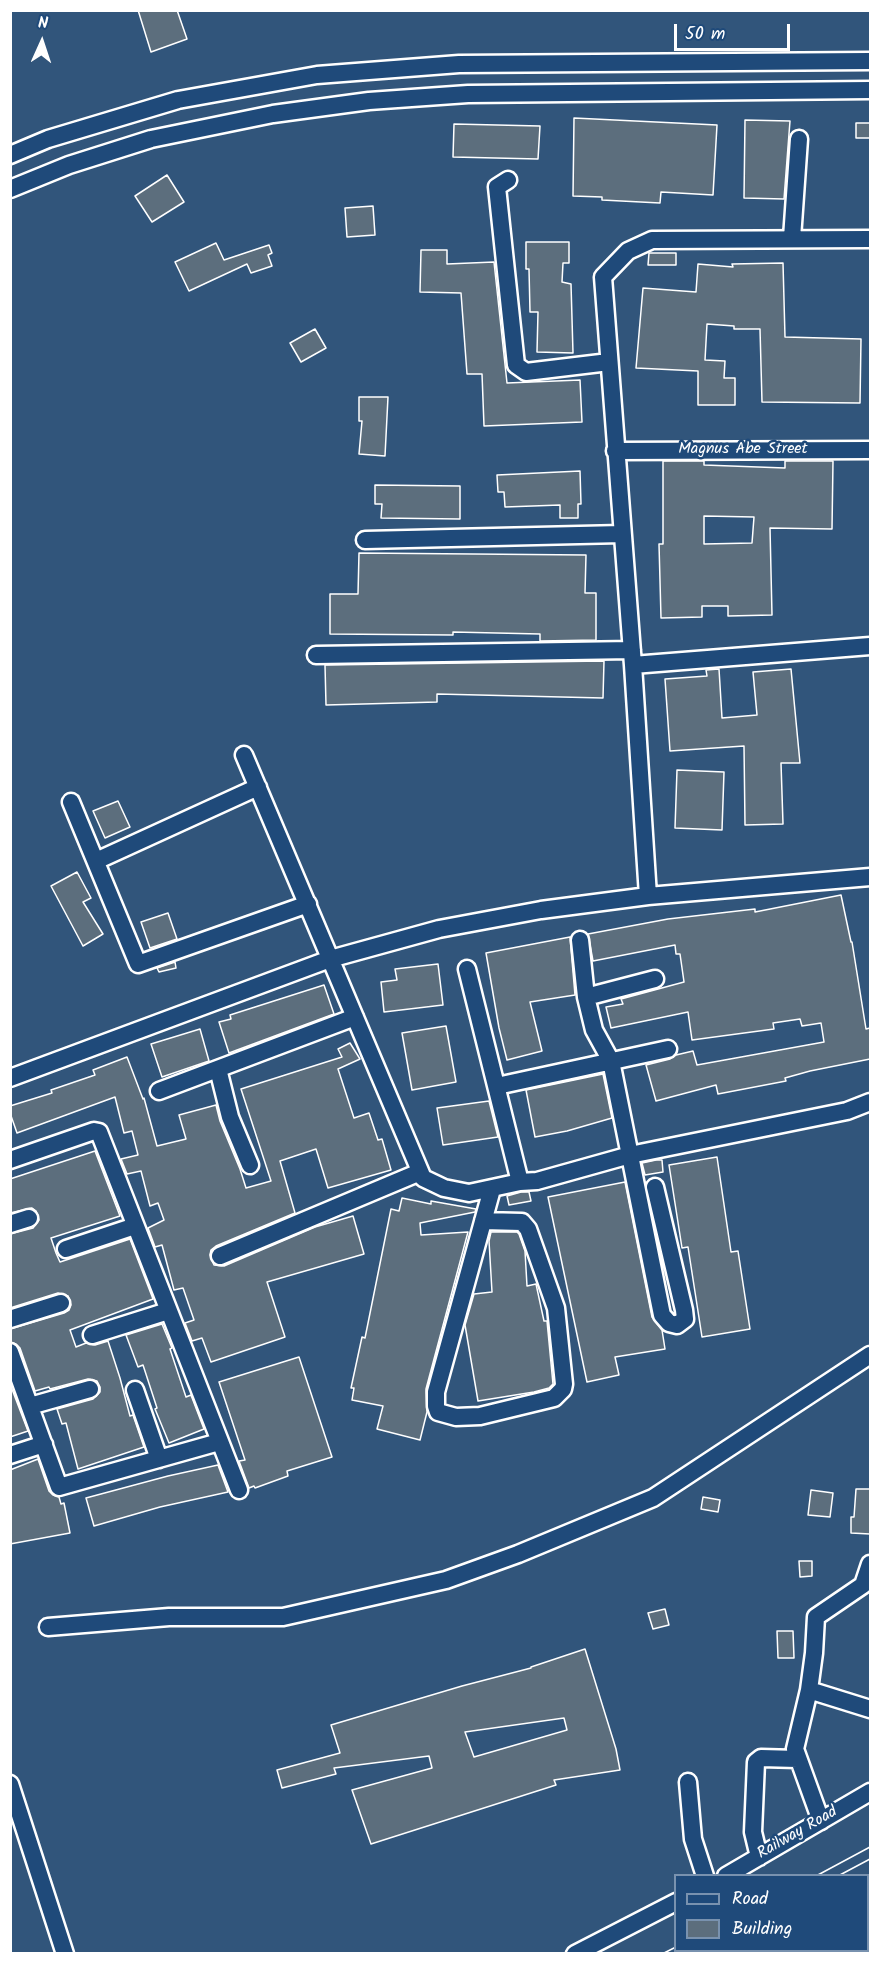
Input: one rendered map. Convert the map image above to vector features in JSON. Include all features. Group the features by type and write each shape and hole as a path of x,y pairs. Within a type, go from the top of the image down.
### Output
{"street":[{"path":"10,155 48,139 178,100 317,75 459,64 870,61"},
{"path":"10,189 69,165 151,139 273,114 369,101 468,94 870,90"},
{"path":"792,238 799,139"},
{"path":"508,180 497,187 516,365 526,372 609,362"},
{"path":"648,896 603,278 628,251 652,240 870,239"},
{"name":"Magnus Abe Street","path":"615,451 870,450"},
{"path":"365,540 622,534"},
{"path":"316,655 632,657 870,646"},
{"path":"244,754 423,1178 444,1188 469,1193 520,1182 537,1181 630,1155 848,1111 870,1102"},
{"path":"96,861 258,787"},
{"path":"71,802 138,964 308,904"},
{"path":"10,1078 330,958 439,929 541,910 648,896 870,877"},
{"path":"580,940 586,997 594,1030 611,1061 662,1315 669,1323 677,1325 685,1319 684,1310 654,1187"},
{"path":"467,969 520,1182"},
{"path":"586,997 655,979"},
{"path":"159,1091 355,1017"},
{"path":"497,1086 668,1049"},
{"path":"219,1069 230,1118 250,1165"},
{"path":"10,1160 94,1131 99,1132 239,1490"},
{"path":"220,1256 420,1172"},
{"path":"483,1221 522,1222 528,1229 556,1308 564,1384 560,1394 548,1400 480,1416 456,1417 438,1412 436,1392 483,1221 492,1189"},
{"path":"10,1224 29,1218"},
{"path":"66,1249 135,1226"},
{"path":"10,1319 61,1303"},
{"path":"92,1335 168,1311"},
{"path":"11,1355 59,1486 219,1442"},
{"path":"48,1627 169,1617 283,1617 446,1580 518,1554 652,1498 870,1355"},
{"path":"30,1406 90,1389"},
{"path":"135,1390 159,1459"},
{"path":"10,1455 44,1444"},
{"path":"821,1821 795,1749 809,1690 816,1617 867,1586 870,1564"},
{"path":"809,1690 870,1709"},
{"path":"759,1857 753,1832 756,1762 761,1758 797,1759"},
{"path":"687,1782 693,1839 705,1874"},
{"path":"10,1784 65,1953"},
{"name":"Railway Road","path":"728,1874 870,1792"},
{"path":"575,1953 674,1903"}],"building":[{"path":"138,10 177,10 187,39 151,52"},
{"path":"574,118 717,125 713,195 661,192 660,203 573,196"},
{"path":"745,120 790,121 784,199 744,198"},
{"path":"856,123 870,123 870,138 856,138"},
{"path":"454,124 540,126 538,159 453,157"},
{"path":"167,175 184,202 152,222 135,196"},
{"path":"373,206 375,235 347,237 345,208"},
{"path":"526,242 569,242 569,263 563,263 562,282 571,284 573,353 537,352 538,312 530,312"},
{"path":"216,243 224,260 269,245 272,253 268,255 272,266 251,273 247,264 189,291 175,262"},
{"path":"421,250 447,250 447,264 494,262 507,383 580,380 582,422 484,426 482,374 467,374 461,293 420,292"},
{"path":"649,253 676,253 676,265 648,265"},
{"path":"783,263 785,337 861,339 860,403 762,402 760,329 734,329 734,326 707,324 705,360 725,361 724,378 735,378 735,405 698,405 698,371 636,368 643,288 696,292 698,264 733,267 732,264"},
{"path":"315,329 326,348 301,362 290,343"},
{"path":"359,397 388,397 385,456 359,454 362,421 359,421"},
{"path":"663,461 704,461 704,465 785,468 785,461 833,461 832,529 770,528 772,615 728,616 728,606 702,606 702,617 661,618 659,544 663,544","holes":["704,516 754,517 752,543 704,544"]},
{"path":"580,471 581,504 578,504 578,518 560,518 560,505 505,507 504,492 498,492 497,475"},
{"path":"375,485 460,486 460,519 381,518 382,504 375,504"},
{"path":"359,553 586,555 585,593 596,593 596,640 540,641 540,634 453,632 453,635 330,634 330,594 358,594"},
{"path":"604,661 603,698 437,694 437,702 326,705 325,665"},
{"path":"719,669 722,718 757,715 753,672 791,669 800,763 781,763 783,824 745,825 744,746 670,751 665,679 707,676 706,670"},
{"path":"677,770 724,772 722,830 675,828"},
{"path":"118,801 130,827 105,838 93,811"},
{"path":"77,872 91,898 83,902 103,934 83,946 51,886"},
{"path":"841,895 852,942 866,1029 870,1028 870,1059 810,1071 785,1078 786,1081 718,1094 716,1085 656,1101 646,1065 693,1051 697,1065 824,1042 821,1023 802,1026 800,1019 773,1023 774,1029 692,1040 688,1012 611,1028 606,1007 623,1004 621,999 684,982 680,954 676,954 675,945 593,961 588,934 668,919 755,909 755,912"},
{"path":"168,913 177,939 150,948 141,922"},
{"path":"570,937 575,995 530,1002 542,1051 507,1060 486,953"},
{"path":"175,962 176,968 159,972 157,968"},
{"path":"438,964 443,1005 384,1012 381,982 397,980 395,969"},
{"path":"324,985 334,1014 229,1053 219,1022 231,1019 230,1015"},
{"path":"446,1026 456,1082 412,1090 402,1033"},
{"path":"200,1029 209,1061 162,1077 151,1044"},
{"path":"350,1043 360,1059 338,1069 354,1118 369,1113 378,1140 382,1139 391,1170 328,1188 316,1149 280,1161 295,1213 216,1246 211,1250 210,1255 214,1265 224,1266 315,1227 353,1216 364,1254 267,1282 285,1337 211,1362 202,1338 192,1341 185,1323 194,1320 183,1288 174,1290 162,1245 155,1247 148,1228 164,1220 158,1203 150,1206 141,1171 127,1174 121,1159 138,1155 132,1131 124,1133 115,1097 17,1133 10,1106 52,1093 51,1090 95,1075 93,1070 127,1057 144,1098 157,1146 186,1139 179,1115 216,1105 246,1188 271,1181 241,1089 342,1057 338,1049"},
{"path":"603,1074 612,1118 567,1131 535,1137 526,1090"},
{"path":"489,1101 498,1137 443,1145 437,1108"},
{"path":"95,1151 120,1216 51,1238 56,1253 60,1262 130,1239 153,1299 70,1330 76,1347 86,1343 95,1345 108,1341 130,1416 133,1415 144,1447 78,1469 66,1423 62,1424 57,1409 93,1399 100,1392 100,1387 97,1381 88,1379 35,1391 20,1348 10,1342 10,1329 64,1313 71,1305 68,1296 58,1293 10,1308 10,1234 33,1228 39,1220 36,1211 32,1208 10,1213 10,1179"},
{"path":"717,1157 731,1252 738,1251 750,1329 702,1337 688,1247 682,1248 669,1165"},
{"path":"662,1160 663,1172 645,1175 642,1163"},
{"path":"625,1182 652,1317 662,1330 665,1349 615,1357 619,1375 587,1382 548,1197"},
{"path":"529,1192 531,1201 509,1205 507,1196"},
{"path":"402,1198 476,1209 475,1212 420,1223 421,1235 468,1232 426,1389 427,1412 420,1440 377,1429 383,1406 352,1400 354,1388 351,1388 362,1337 365,1338 391,1209 399,1211"},
{"path":"491,1232 517,1232 519,1234 525,1251 527,1286 536,1284 544,1321 547,1321 553,1384 549,1388 534,1392 478,1401 465,1325 474,1294 492,1292 489,1241"},
{"path":"162,1324 172,1348 170,1349 186,1397 191,1395 204,1429 169,1443 155,1409 157,1408 143,1365 138,1367 126,1335"},
{"path":"299,1357 332,1457 287,1471 288,1476 249,1488 239,1461 245,1460 219,1382"},
{"path":"10,1384 28,1431 10,1437"},
{"path":"38,1459 49,1491 59,1497 61,1504 64,1503 70,1533 10,1544 10,1470"},
{"path":"218,1465 228,1492 160,1507 94,1526 86,1498"},
{"path":"856,1489 870,1489 870,1534 851,1533 851,1517 854,1517"},
{"path":"811,1490 833,1493 830,1517 808,1515"},
{"path":"703,1497 720,1500 718,1512 701,1509"},
{"path":"799,1561 812,1561 812,1576 800,1577"},
{"path":"665,1609 669,1625 653,1629 648,1613"},
{"path":"777,1631 793,1631 794,1658 778,1658"},
{"path":"585,1649 616,1749 620,1770 554,1780 556,1785 371,1844 352,1790 432,1768 429,1756 334,1768 336,1774 282,1788 277,1770 340,1753 331,1725","holes":["564,1718 567,1730 474,1757 465,1732"]}],"tram line":[{"path":"820,1874 870,1847"},
{"path":"842,1874 870,1859"},
{"path":"662,1954 674,1948"}]}
